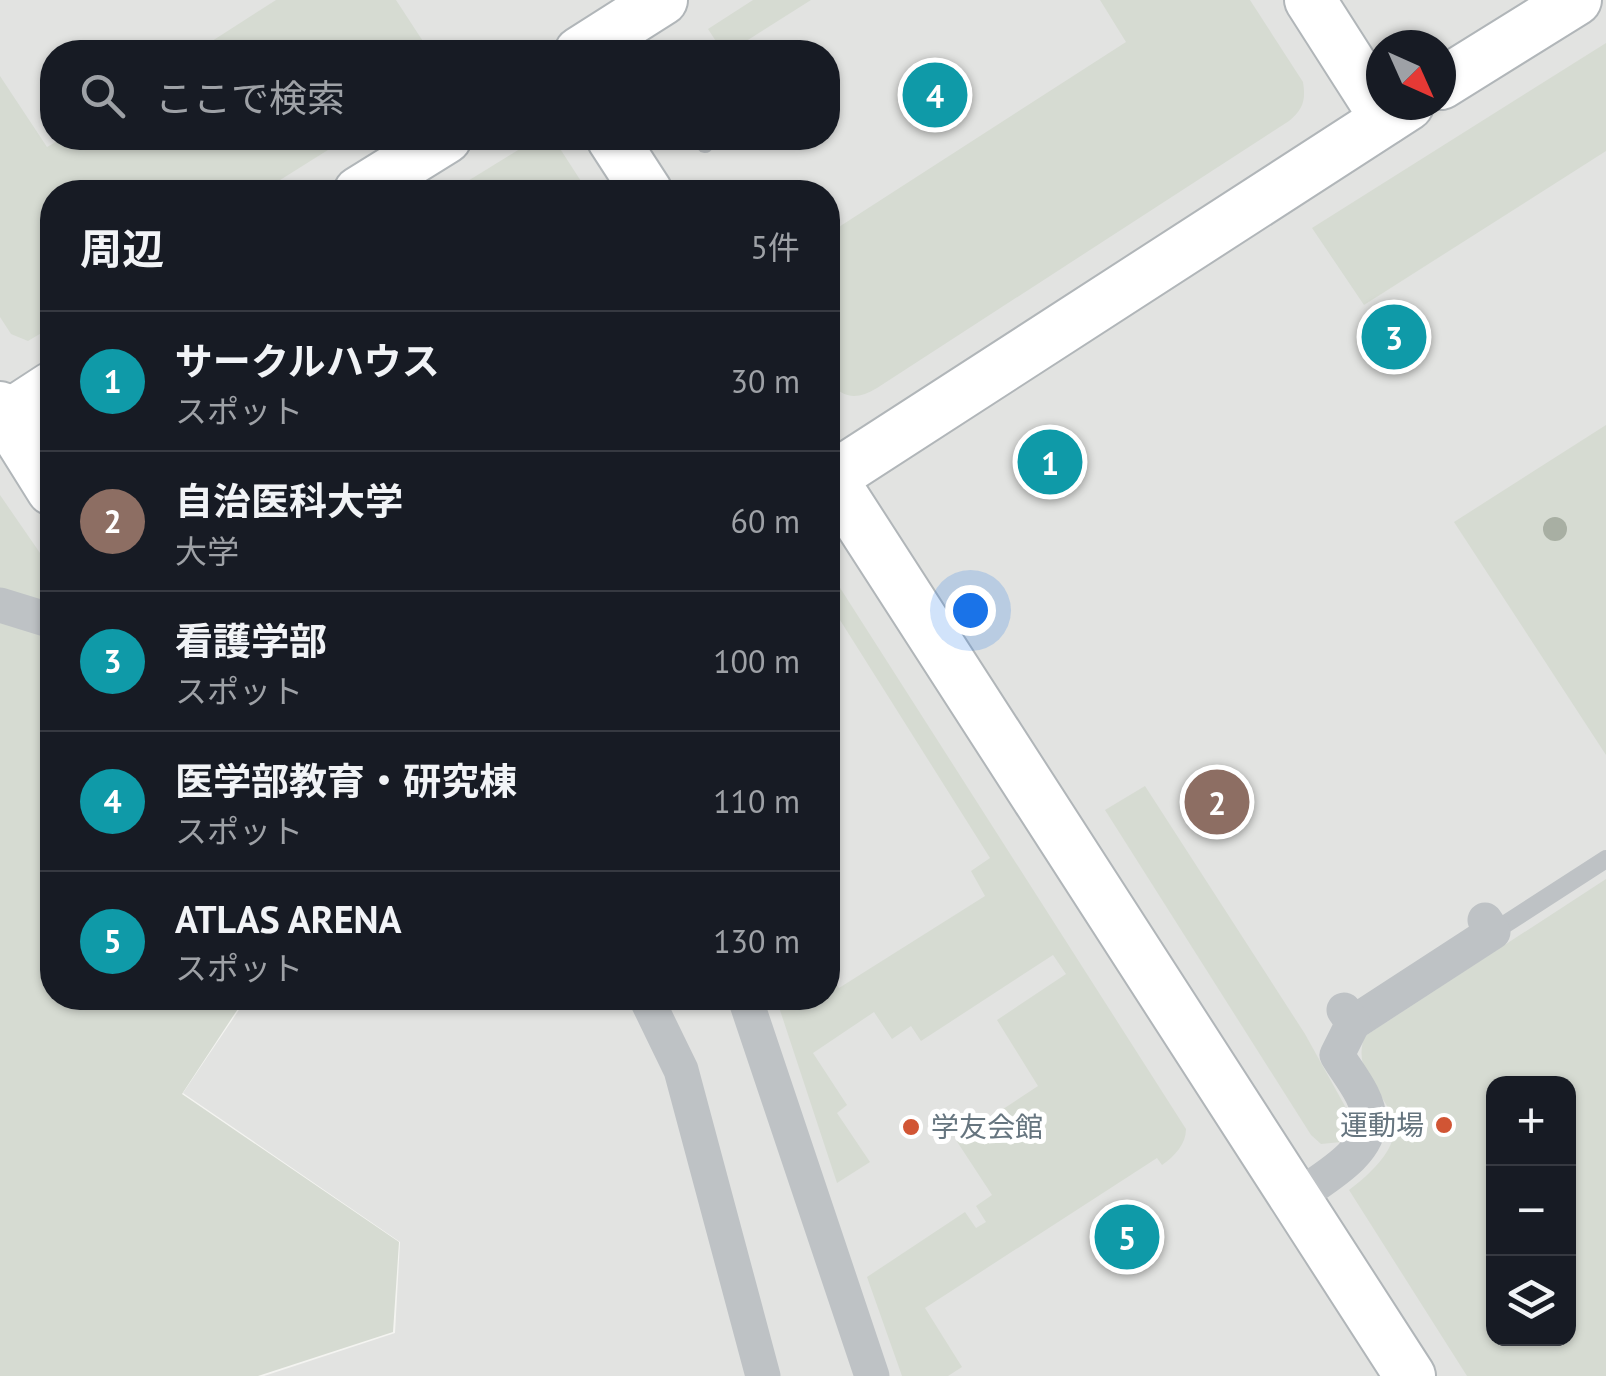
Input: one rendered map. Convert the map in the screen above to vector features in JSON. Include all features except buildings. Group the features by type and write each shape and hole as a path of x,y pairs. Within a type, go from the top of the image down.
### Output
{"street":[{"path":"599,40 662,0"},
{"path":"1310,0 1366,72"},
{"path":"1456,75 1576,0"},
{"path":"840,470 1385,120"},
{"path":"378,180 427,150"},
{"path":"40,393 3,412 40,471"},
{"path":"840,494 1410,1376"},
{"path":"0,605 40,617"},
{"path":"1295,1199 1342,1164 1363,1142 1369,1120 1362,1097 1337,1055 1348,1016 1489,926"},
{"path":"652,1010 681,1070 763,1376"},
{"path":"749,1010 872,1376"}],"lane":[{"path":"1489,926 1606,860"}],"shaded area":[{"path":"0,0 1606,0 1606,1376 264,1376 395,1333 400,1242 183,1093 239,1010 840,1010 840,180 40,180 40,603 0,594"},
{"path":"276,0 396,0 422,40 214,40"},
{"path":"753,0 811,0 748,40 715,40 708,29"},
{"path":"1100,0 1250,0 1303,82 1304,100 1289,121 877,388 857,396 840,391 840,226 1126,42"},
{"path":"1606,43 1606,151 1364,305 1312,228"},
{"path":"0,76 40,136 40,150 328,150 280,180 40,180 40,334 28,341 11,334 0,317"},
{"path":"518,150 561,150 580,180 469,180"},
{"path":"1606,425 1606,755 1454,522"},
{"path":"0,495 40,553 40,1010 237,1010 182,1094 399,1242 393,1332 258,1376 0,1376"},
{"path":"840,588 1186,1129 1179,1149 1162,1165 1157,1158 925,1308 962,1367 948,1376 902,1376 867,1277 965,1212 976,1228 986,1222 976,1206 992,1195 956,1140 1038,1086 997,1020 1066,974 1053,955 921,1041 911,1026 892,1039 874,1012 813,1053 847,1105 837,1113 870,1162 837,1183 780,1010 840,1010 840,987 985,896 971,871 990,858 840,620"},
{"path":"1145,786 1305,1034 1346,1108 1351,1126 1341,1142 1321,1144 1311,1135 1105,810"},
{"name":"運動場","path":"1606,879 1606,1376 1467,1376 1349,1190 1379,1163 1392,1141 1393,1122 1362,1057 1365,1036"}],"place":[{"name":"医学部教育・研究棟","path":"935,95"},
{"name":"看護学部","path":"1394,337"},
{"name":"サークルハウス","path":"1050,462"},
{"name":"自治医科大学","path":"1217,802"},
{"name":"運動場","path":"1444,1125"},
{"name":"学友会館","path":"911,1127"},
{"name":"ATLAS ARENA","path":"1127,1237"}]}
